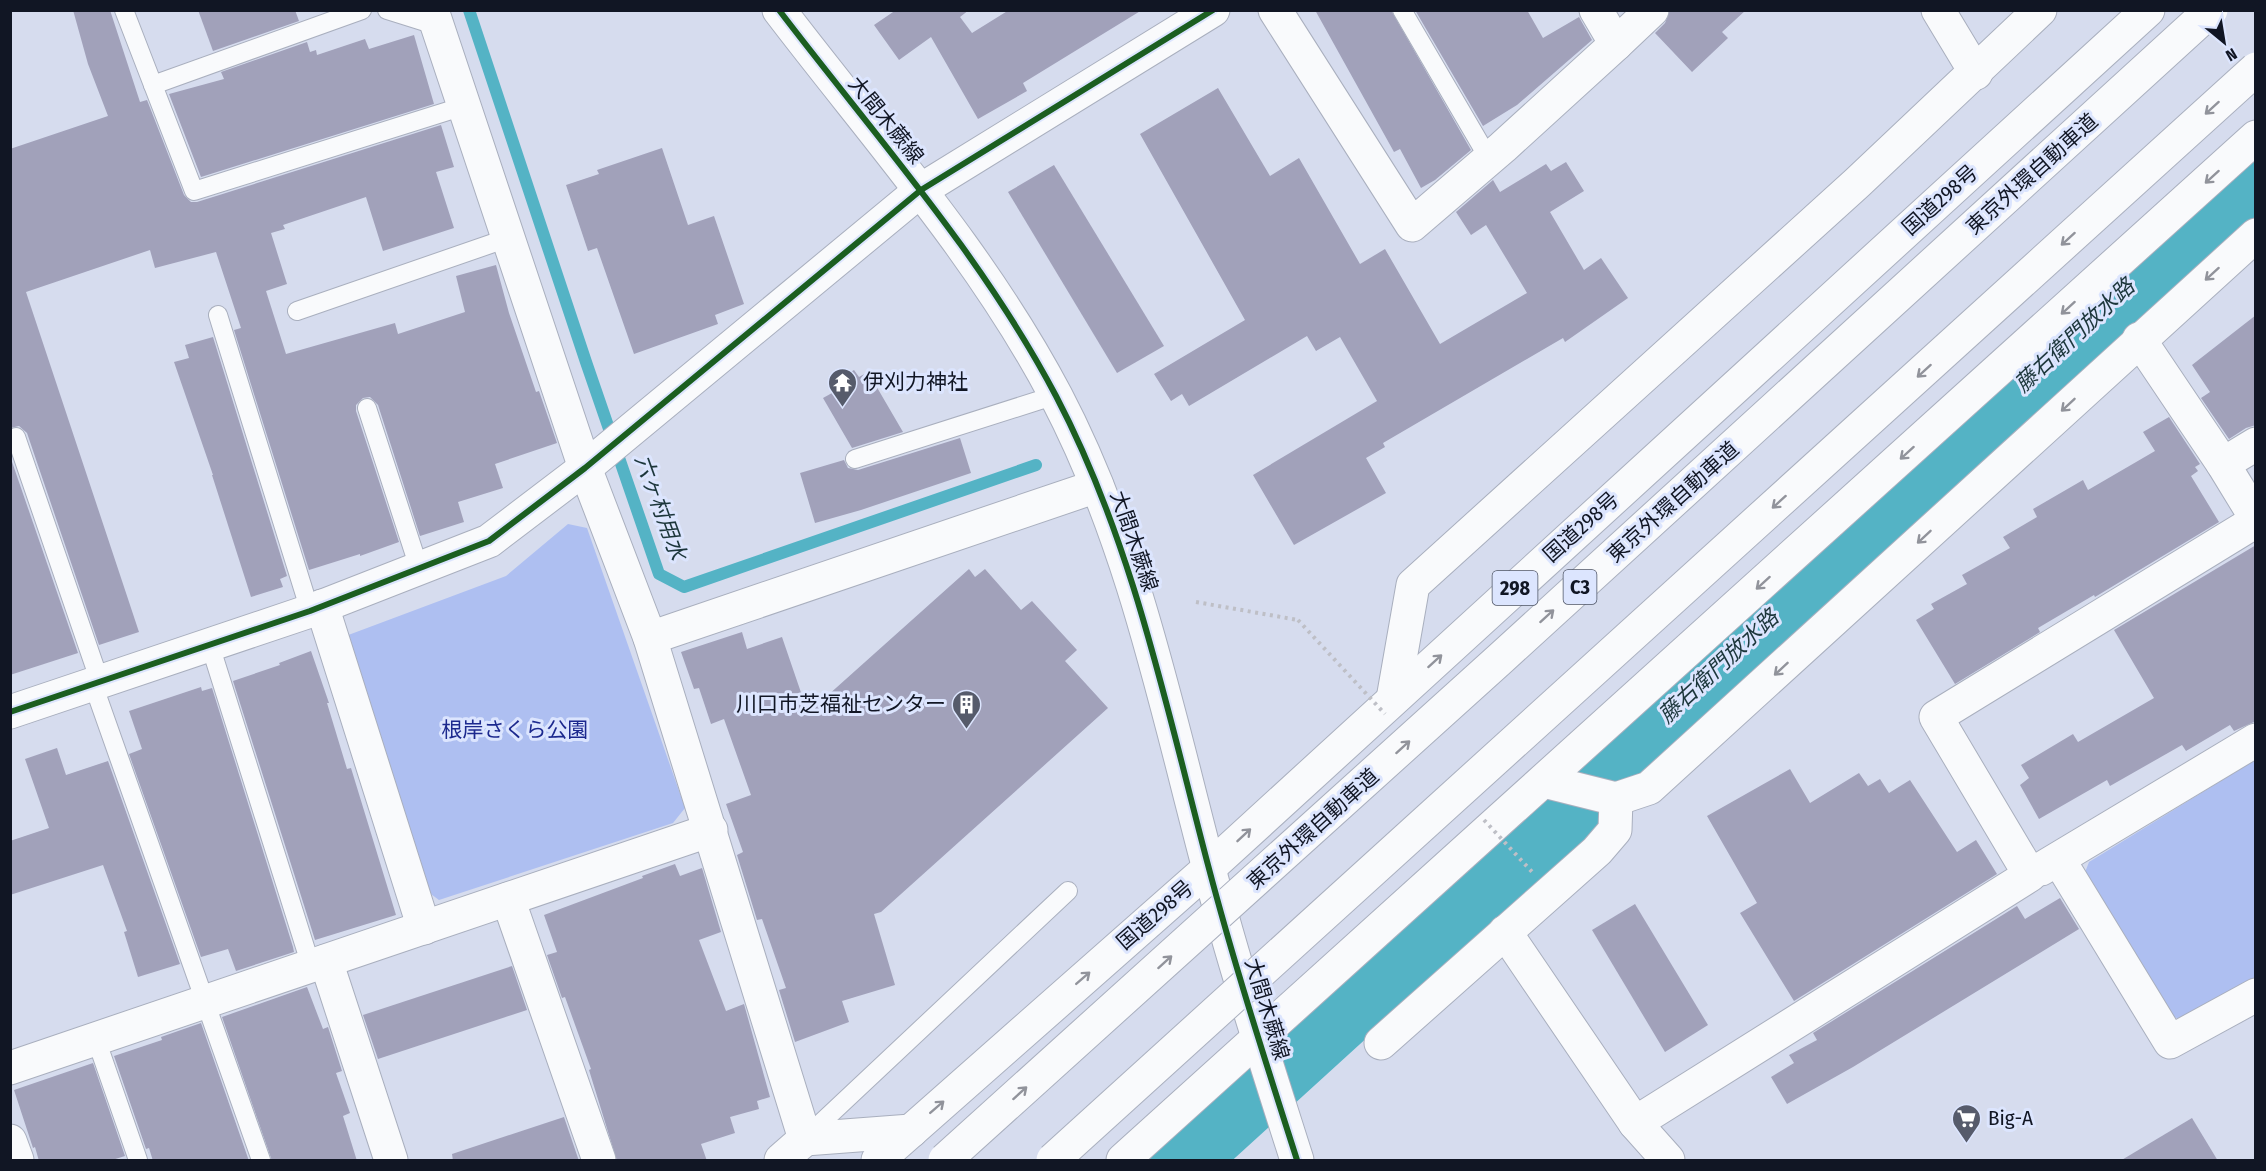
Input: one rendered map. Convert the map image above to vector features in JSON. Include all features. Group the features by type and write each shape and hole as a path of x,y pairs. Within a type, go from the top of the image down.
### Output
{"main road":[{"name":"大間木蕨線","path":"778,10 921,190 981,273 1056,395 1097,486 1125,557 1152,646 1209,868 1258,1038 1297,1161"},
{"path":"10,712 316,608 489,540 585,468 921,190 1213,10"},
{"path":"1275,10 1412,225 1489,159 1652,10"},
{"path":"1596,10 1616,44"},
{"path":"1938,10 1976,73"},
{"path":"1393,699 1413,585 1857,183 1976,73 2040,10"},
{"name":"国道298号","path":"878,1161 1209,868 2148,10"},
{"name":"東京外環自動車道","path":"945,1161 1518,643 2211,10"},
{"path":"435,18 585,468 650,638 805,1139"},
{"path":"1053,1161 2256,69"},
{"path":"1123,1161 2256,137"},
{"path":"1544,782 1616,799 1649,788 2256,234"},
{"path":"2030,875 1936,717 2256,519 2223,464 2139,339"},
{"path":"2223,464 2256,444"},
{"path":"650,638 1097,486"},
{"path":"316,608 424,927"},
{"path":"1635,1123 2030,875 2059,860 2256,740"},
{"path":"1381,1043 1598,851 1615,830 1616,799"},
{"path":"10,1068 711,830"},
{"path":"2059,860 2170,1042 2256,995"},
{"path":"508,899 598,1161"},
{"path":"1505,932 1635,1123 1668,1161"},
{"path":"318,963 390,1161"},
{"path":"781,1161 805,1139 910,1131"},
{"path":"10,1141 17,1161"}],"lane":[{"path":"124,10 194,191 464,106"},
{"path":"153,85 362,10"},
{"path":"387,10 435,18"},
{"path":"1402,10 1489,159"},
{"path":"297,310 508,238"},
{"path":"218,315 316,608"},
{"path":"855,459 1056,395"},
{"path":"367,408 419,568"},
{"path":"16,437 96,683 261,1161"},
{"path":"210,645 318,963"},
{"path":"805,1139 1068,891"},
{"path":"96,1039 138,1161"}],"path":[{"path":"1196,602 1298,620"}],"green space":[{"name":"根岸さくら公園","path":"568,524 587,528 685,808 673,823 439,900 424,889 343,637 506,576"},
{"path":"2255,760 2255,977 2184,1019 2171,1017 2084,875 2089,862"}],"building":[{"path":"73,10 110,10 140,102 147,100 184,195 191,202 441,125 454,167 436,172 454,228 383,251 366,197 283,225 285,229 271,233 287,284 266,291 286,354 395,323 398,334 465,312 456,276 496,265 509,313 536,392 539,391 557,443 495,464 503,488 458,502 464,522 420,536 378,405 370,397 363,398 356,405 356,411 399,542 309,570 234,330 241,328 216,252 155,268 150,250 26,292 139,632 99,645 27,433 19,426 10,428 10,149 108,116 88,64"},
{"path":"198,10 295,10 299,21 213,51"},
{"path":"896,10 969,10 960,17 972,33 1009,10 1142,10 1023,83 1027,91 978,119 931,37 899,60 874,25"},
{"path":"1315,10 1391,10 1471,150 1435,180 1421,188 1400,149 1394,152"},
{"path":"1415,10 1527,10 1543,38 1579,17 1592,40 1517,105 1483,126"},
{"path":"1670,10 1746,10 1722,32 1728,38 1692,72 1655,33 1665,23"},
{"path":"414,35 434,104 201,177 169,94 224,79 221,72 307,42 310,52 316,50 317,55 365,39 369,49"},
{"path":"1218,88 1270,176 1299,158 1360,264 1385,249 1440,344 1527,293 1486,225 1471,235 1456,212 1493,180 1500,192 1546,164 1551,171 1566,162 1584,191 1550,212 1584,270 1601,258 1628,298 1565,342 1563,338 1383,443 1385,447 1366,458 1386,493 1294,545 1253,475 1377,401 1340,337 1316,351 1307,336 1189,406 1182,394 1171,401 1154,374 1245,320 1140,134"},
{"path":"662,148 688,225 714,216 744,304 715,315 718,324 634,354 597,248 588,251 566,185 599,174 597,170"},
{"path":"1054,165 1164,346 1117,373 1008,192"},
{"path":"2256,315 2256,425 2246,428 2229,439 2201,398 2210,392 2192,365"},
{"path":"213,337 287,576 280,579 283,587 251,597 213,475 174,362 189,358 185,345"},
{"path":"854,370 859,377 868,372 903,432 852,448 823,398 832,393 828,386"},
{"path":"2169,417 2200,464 2195,467 2198,471 2191,476 2219,522 2095,597 2094,595 2038,628 2040,632 1955,684 1916,620 1934,609 1931,604 1967,584 1962,575 2010,548 2003,537 2037,517 2033,509 2083,480 2088,490 2155,451 2143,432"},
{"path":"960,438 971,473 815,523 800,473 844,460 848,468 858,470"},
{"path":"10,456 78,653 10,675"},
{"path":"2256,545 2256,721 2234,731 2230,725 2186,751 2182,745 2110,786 2107,780 2039,819 2020,785 2029,778 2021,765 2073,734 2078,742 2154,698 2114,630"},
{"path":"969,569 975,577 985,569 1021,610 1032,601 1077,650 1065,661 1108,708 881,912 874,914 895,985 842,1001 849,1022 795,1042 779,990 786,988 762,919 757,920 737,855 743,852 726,804 751,795 724,719 711,724 699,688 694,689 681,652 742,632 747,649 782,637 808,713"},
{"path":"311,651 329,703 327,703 347,769 351,768 396,915 315,940 233,681 280,665 279,663"},
{"path":"201,687 202,691 212,688 294,952 236,971 228,949 201,957 129,754 142,749 129,711"},
{"path":"57,748 66,775 108,761 180,964 138,977 124,932 127,931 103,865 10,895 10,841 49,828 25,759"},
{"path":"1790,769 1810,803 1859,773 1868,786 1880,779 1889,793 1910,780 1957,852 1976,840 1997,874 1794,1001 1740,913 1757,903 1707,816"},
{"path":"675,864 680,876 702,868 721,932 699,940 726,1011 744,1004 770,1097 757,1101 759,1109 730,1117 735,1133 701,1144 707,1161 617,1161 589,1070 591,1069 547,955 557,952 544,915"},
{"path":"2060,898 2079,929 1853,1067 1787,1104 1771,1077 1794,1063 1789,1055 1817,1040 1813,1033 2017,906 2025,919"},
{"path":"1635,904 1708,1025 1665,1052 1592,930"},
{"path":"512,966 527,1010 378,1059 363,1015"},
{"path":"307,987 323,1029 328,1027 342,1071 336,1073 350,1113 343,1116 357,1161 272,1161 222,1017"},
{"path":"201,1023 249,1161 153,1161 149,1148 146,1149 114,1056 162,1040 161,1037"},
{"path":"93,1063 125,1156 109,1161 39,1161 14,1090"},
{"path":"564,1117 579,1161 453,1161 452,1154"},
{"path":"2192,1118 2218,1161 2120,1161"}],"waterway":[{"name":"六ヶ村用水","path":"469,10 659,574 684,587 1036,465"},
{"name":"藤右衛門放水路","path":"1177,1160 1658,722 2256,167"}],"cycle path":[{"path":"779,10 926,197 995,294 1027,344 1056,396 1083,452 1127,567 1145,626 1229,939 1297,1160"},
{"path":"10,712 310,611 489,541 585,468 921,190 1213,10"}],"place":[{"name":"伊刈力神社","path":"842,408"},
{"name":"川口市芝福祉センター","path":"967,730"},
{"name":"Big-A","path":"1967,1144"}]}
